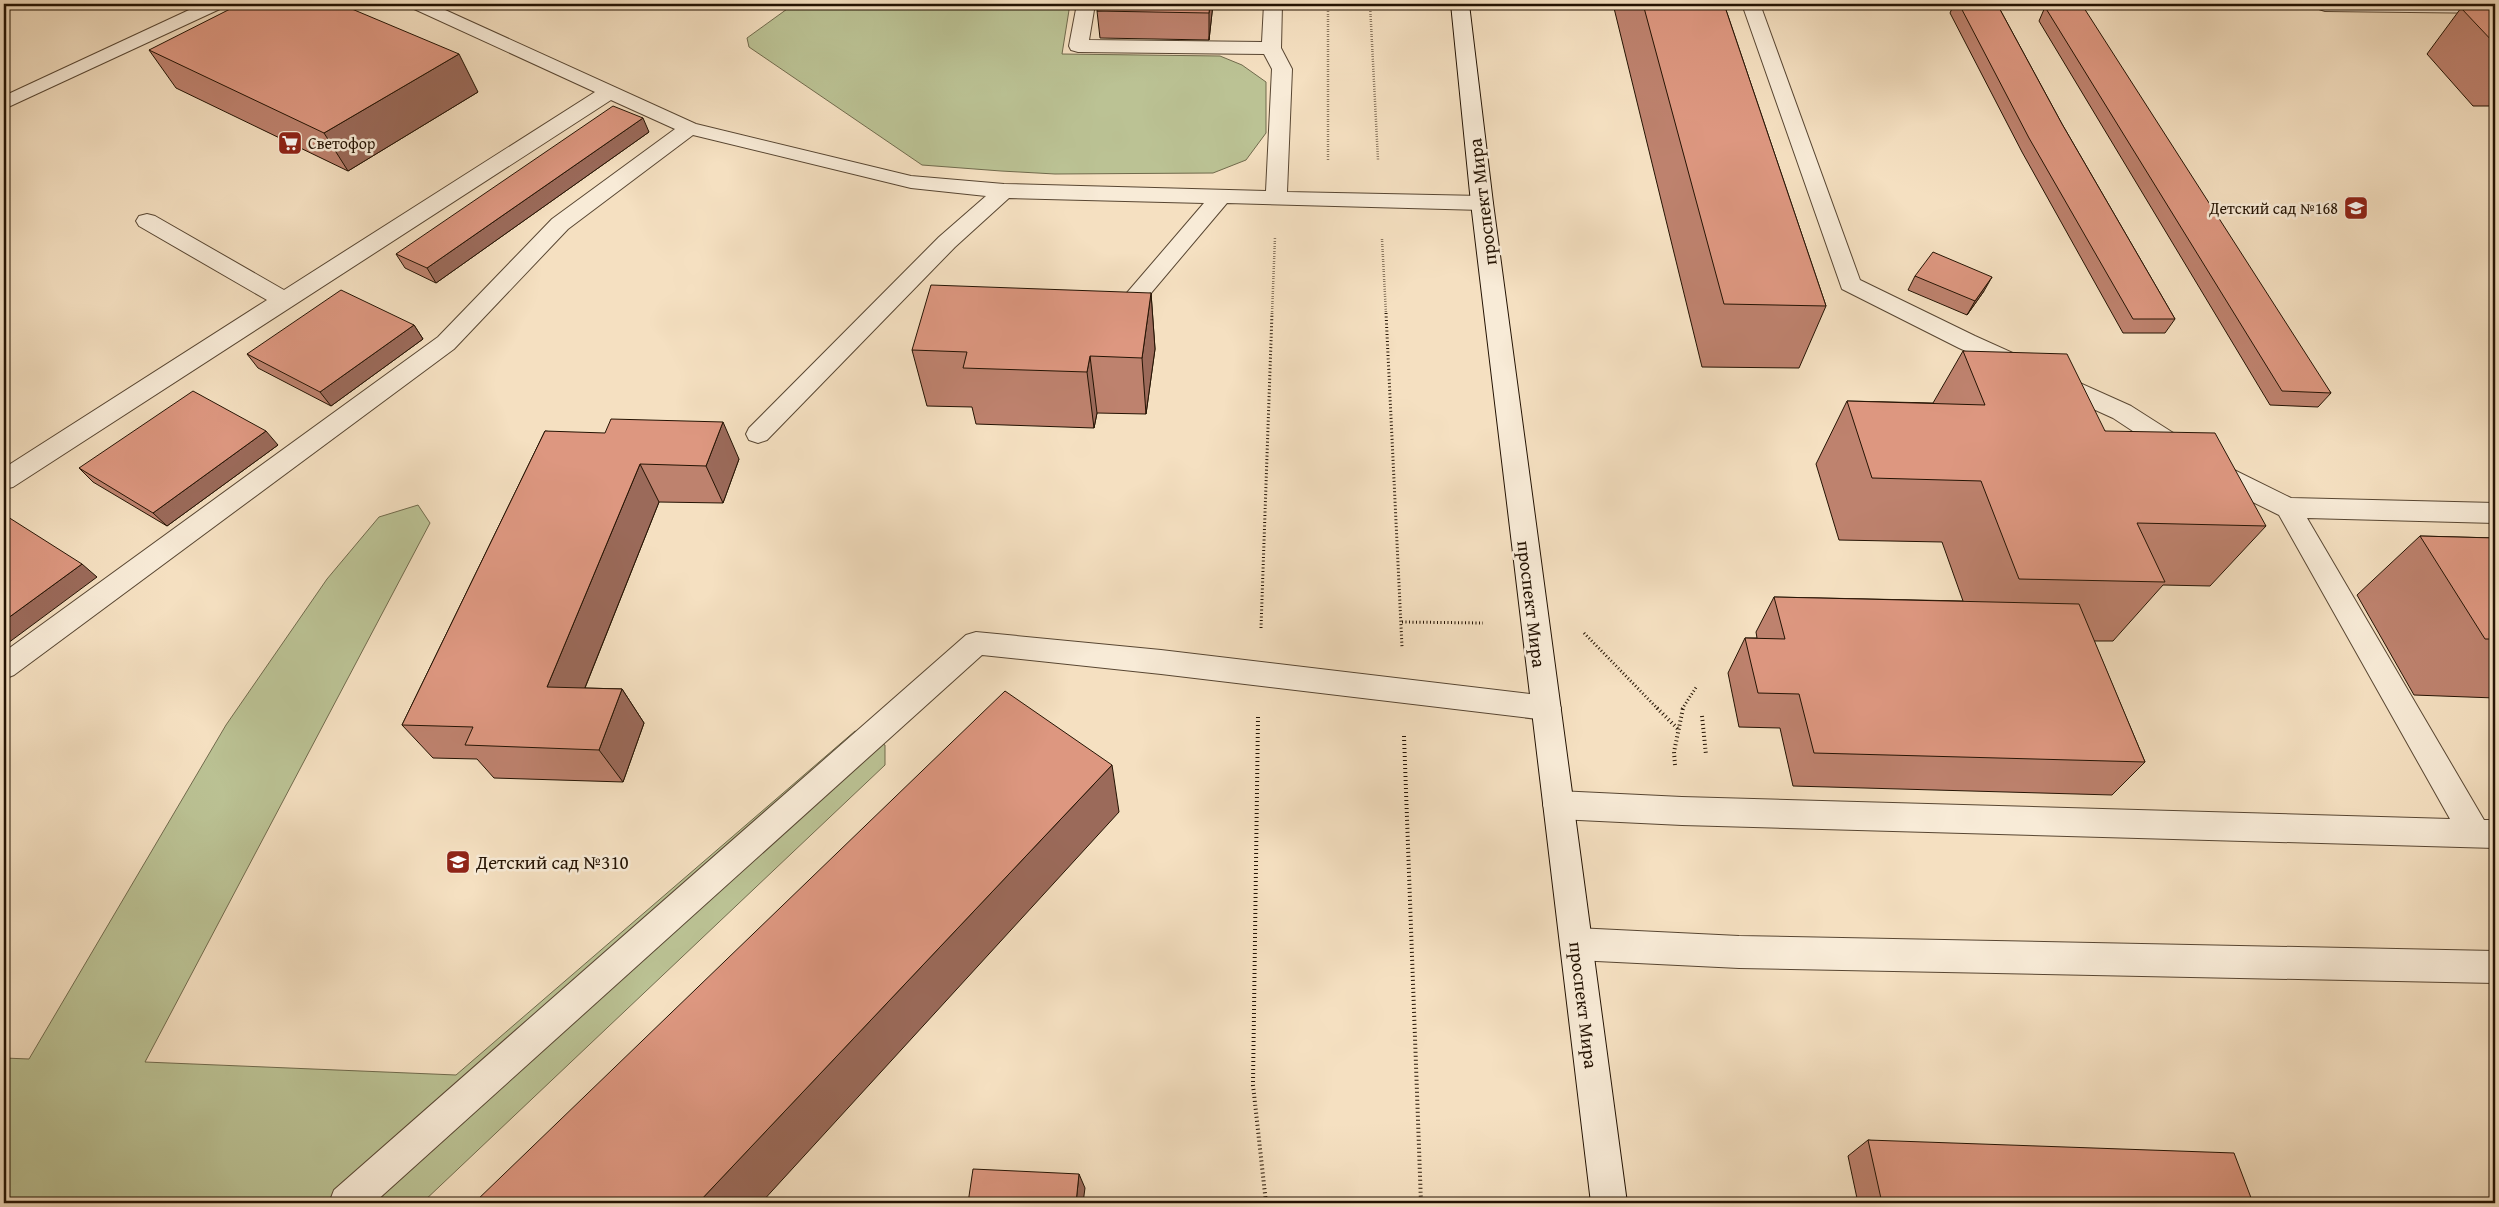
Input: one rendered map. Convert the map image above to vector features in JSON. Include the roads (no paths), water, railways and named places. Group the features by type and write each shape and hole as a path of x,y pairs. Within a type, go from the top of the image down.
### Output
{"main road":[{"path":"4,103 182,11 216,4"},
{"path":"418,4 690,128 911,182 1004,191 1222,195 1276,199 1380,202 1482,203"},
{"path":"1086,4 1078,46 1271,48"},
{"path":"1273,4 1271,48 1282,69 1276,199"},
{"name":"проспект Мира","path":"1460,4 1482,203 1609,1203"},
{"path":"1751,4 1850,284 1967,342 2042,374 2122,412 2213,471 2288,508 2495,513"},
{"path":"2325,5 2495,8"},
{"path":"4,480 286,301 608,92"},
{"path":"4,667 446,343 560,224 690,128"},
{"path":"758,434 947,242 1004,191"},
{"path":"1127,307 1222,195"},
{"path":"147,221 286,301"},
{"path":"2288,508 2485,834"},
{"path":"348,1203 976,643 1403,690 1546,708"},
{"path":"1558,805 1682,811 2485,834"},
{"path":"1576,944 1739,952 2495,967"}],"place":[{"name":"Светофор","path":"290,143"},
{"name":"Детский сад №168","path":"2356,208"},
{"name":"Детский сад №310","path":"458,862"}]}
